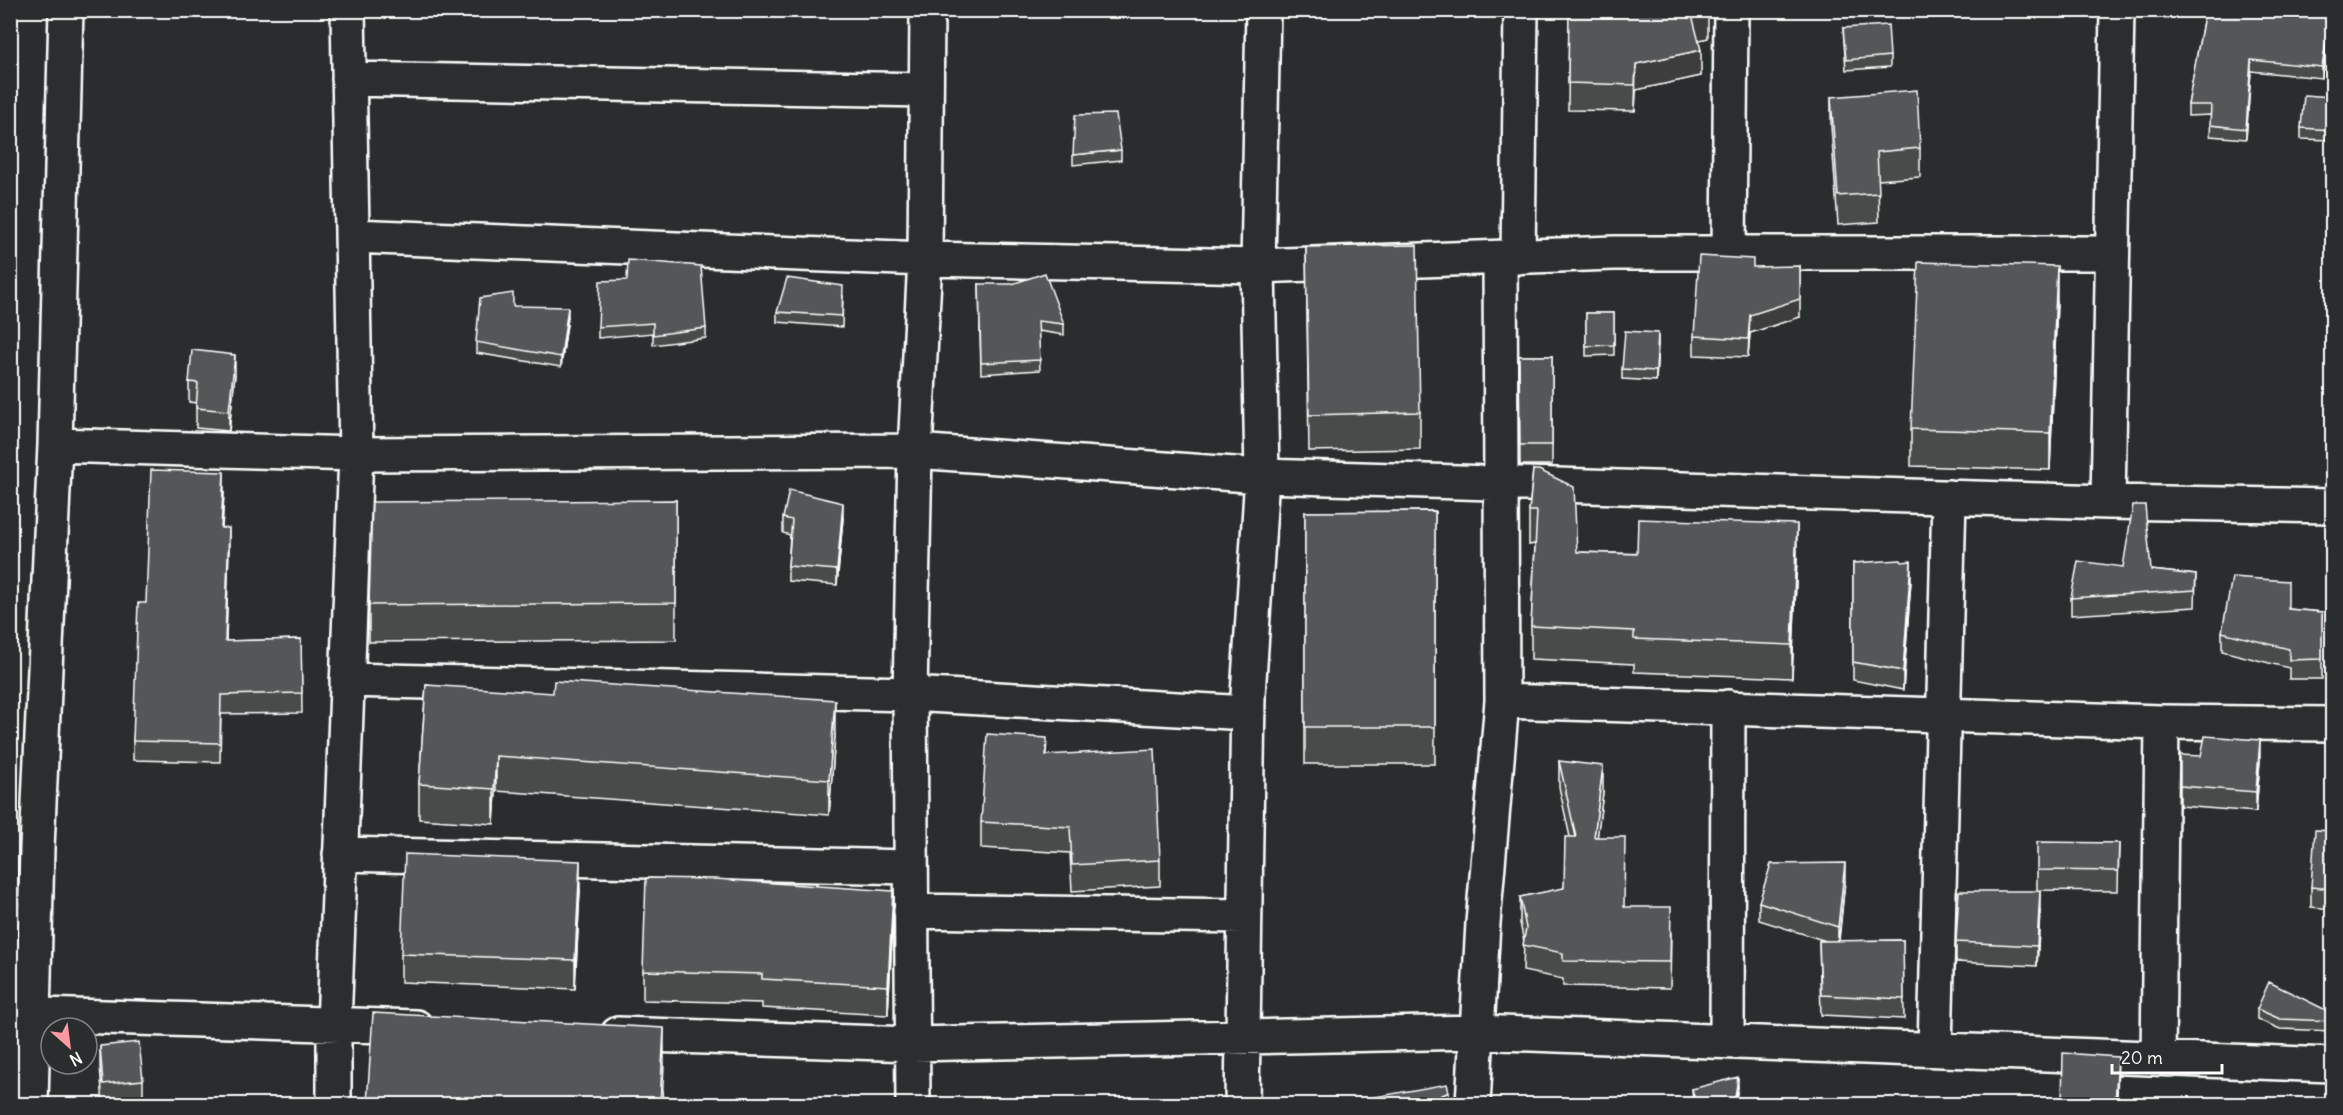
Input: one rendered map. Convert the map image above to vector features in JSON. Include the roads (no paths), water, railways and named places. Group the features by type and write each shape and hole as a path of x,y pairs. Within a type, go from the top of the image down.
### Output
{"street":[{"path":"31,1104 22,1014 23,847 55,446 66,10"},
{"path":"334,1104 334,1024 356,454 348,10"},
{"path":"913,1104 910,694 915,452 925,259 927,10"},
{"path":"1242,1104 1248,713 1262,476 1258,266 1263,10"},
{"path":"1473,1104 1476,1032 1502,701 1500,484 1521,10"},
{"path":"1730,253 1731,10"},
{"path":"2108,502 2117,10"},
{"path":"349,79 926,90"},
{"path":"352,236 925,259 1258,266 1509,257 1730,253 2112,253"},
{"path":"55,446 356,454 915,452 1262,476 2108,502 2332,506"},
{"path":"1935,1049 1949,497"},
{"path":"347,680 910,694 1248,713"},
{"path":"1502,701 2162,722 2332,724"},
{"path":"1727,1041 1728,707"},
{"path":"2158,1058 2162,722"},
{"path":"340,854 910,867"},
{"path":"911,911 1244,916"},
{"path":"22,1014 441,1028"},
{"path":"582,1033 913,1044 1476,1032 2332,1065"}]}
